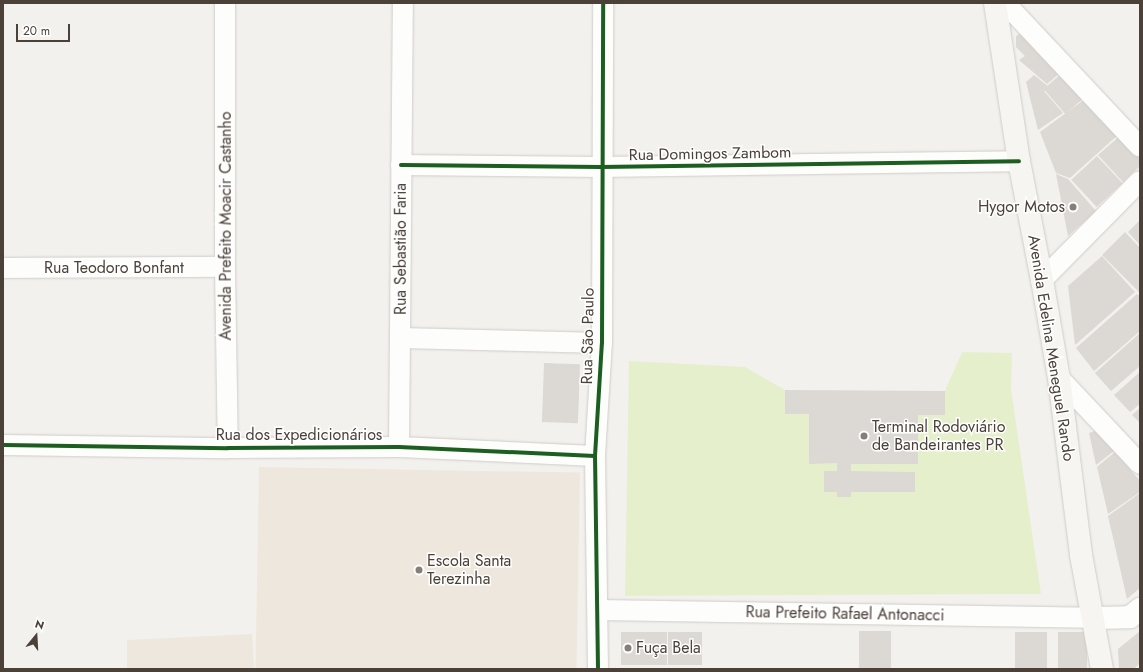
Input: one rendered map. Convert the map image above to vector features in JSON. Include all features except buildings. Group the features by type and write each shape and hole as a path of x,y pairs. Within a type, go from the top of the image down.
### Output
{"main road":[{"name":"Avenida Edelina Meneguel Rando","path":"995,3 1019,161 1059,378 1080,555 1102,669"}],"street":[{"name":"Avenida Prefeito Moacir Castanho","path":"225,3 225,267 228,448"},
{"name":"Rua Sebastião Faria","path":"399,447 403,3"},
{"name":"Rua São Paulo","path":"598,669 595,456 602,343 601,168 604,3"},
{"path":"1005,3 1140,147"},
{"name":"Rua Domingos Zambom","path":"401,165 601,168 1019,161"},
{"path":"1042,280 1140,181"},
{"name":"Rua Teodoro Bonfant","path":"3,268 225,267"},
{"path":"401,338 602,343"},
{"path":"1059,378 1140,464"},
{"name":"Rua dos Expedicionários","path":"3,445 228,448 399,447 595,456"},
{"path":"1091,618 1130,617 1140,609"},
{"name":"Rua Prefeito Rafael Antonacci","path":"598,610 1091,618"}],"shaded area":[{"name":"Escola Santa Terezinha","path":"259,467 580,473 577,669 255,669"},
{"path":"252,634 254,669 127,669 127,640"}],"green space":[{"path":"962,352 1012,353 1011,389 1041,594 625,596 629,361 745,367 785,390 785,414 809,414 810,463 837,463 837,471 824,471 824,492 837,492 837,497 850,497 851,492 915,492 915,472 851,471 851,464 918,415 945,415 945,391"}],"cycle path":[{"path":"598,669 595,456 602,343 603,3"},
{"path":"401,165 601,167 1019,161"},
{"path":"3,445 228,448 399,447 595,456"}],"place":[{"name":"Hygor Motos","path":"1073,207"},
{"name":"Terminal Rodoviário de Bandeirantes PR","path":"864,436"},
{"name":"Escola Santa Terezinha","path":"419,570"},
{"name":"Fuça Bela","path":"628,648"}]}
